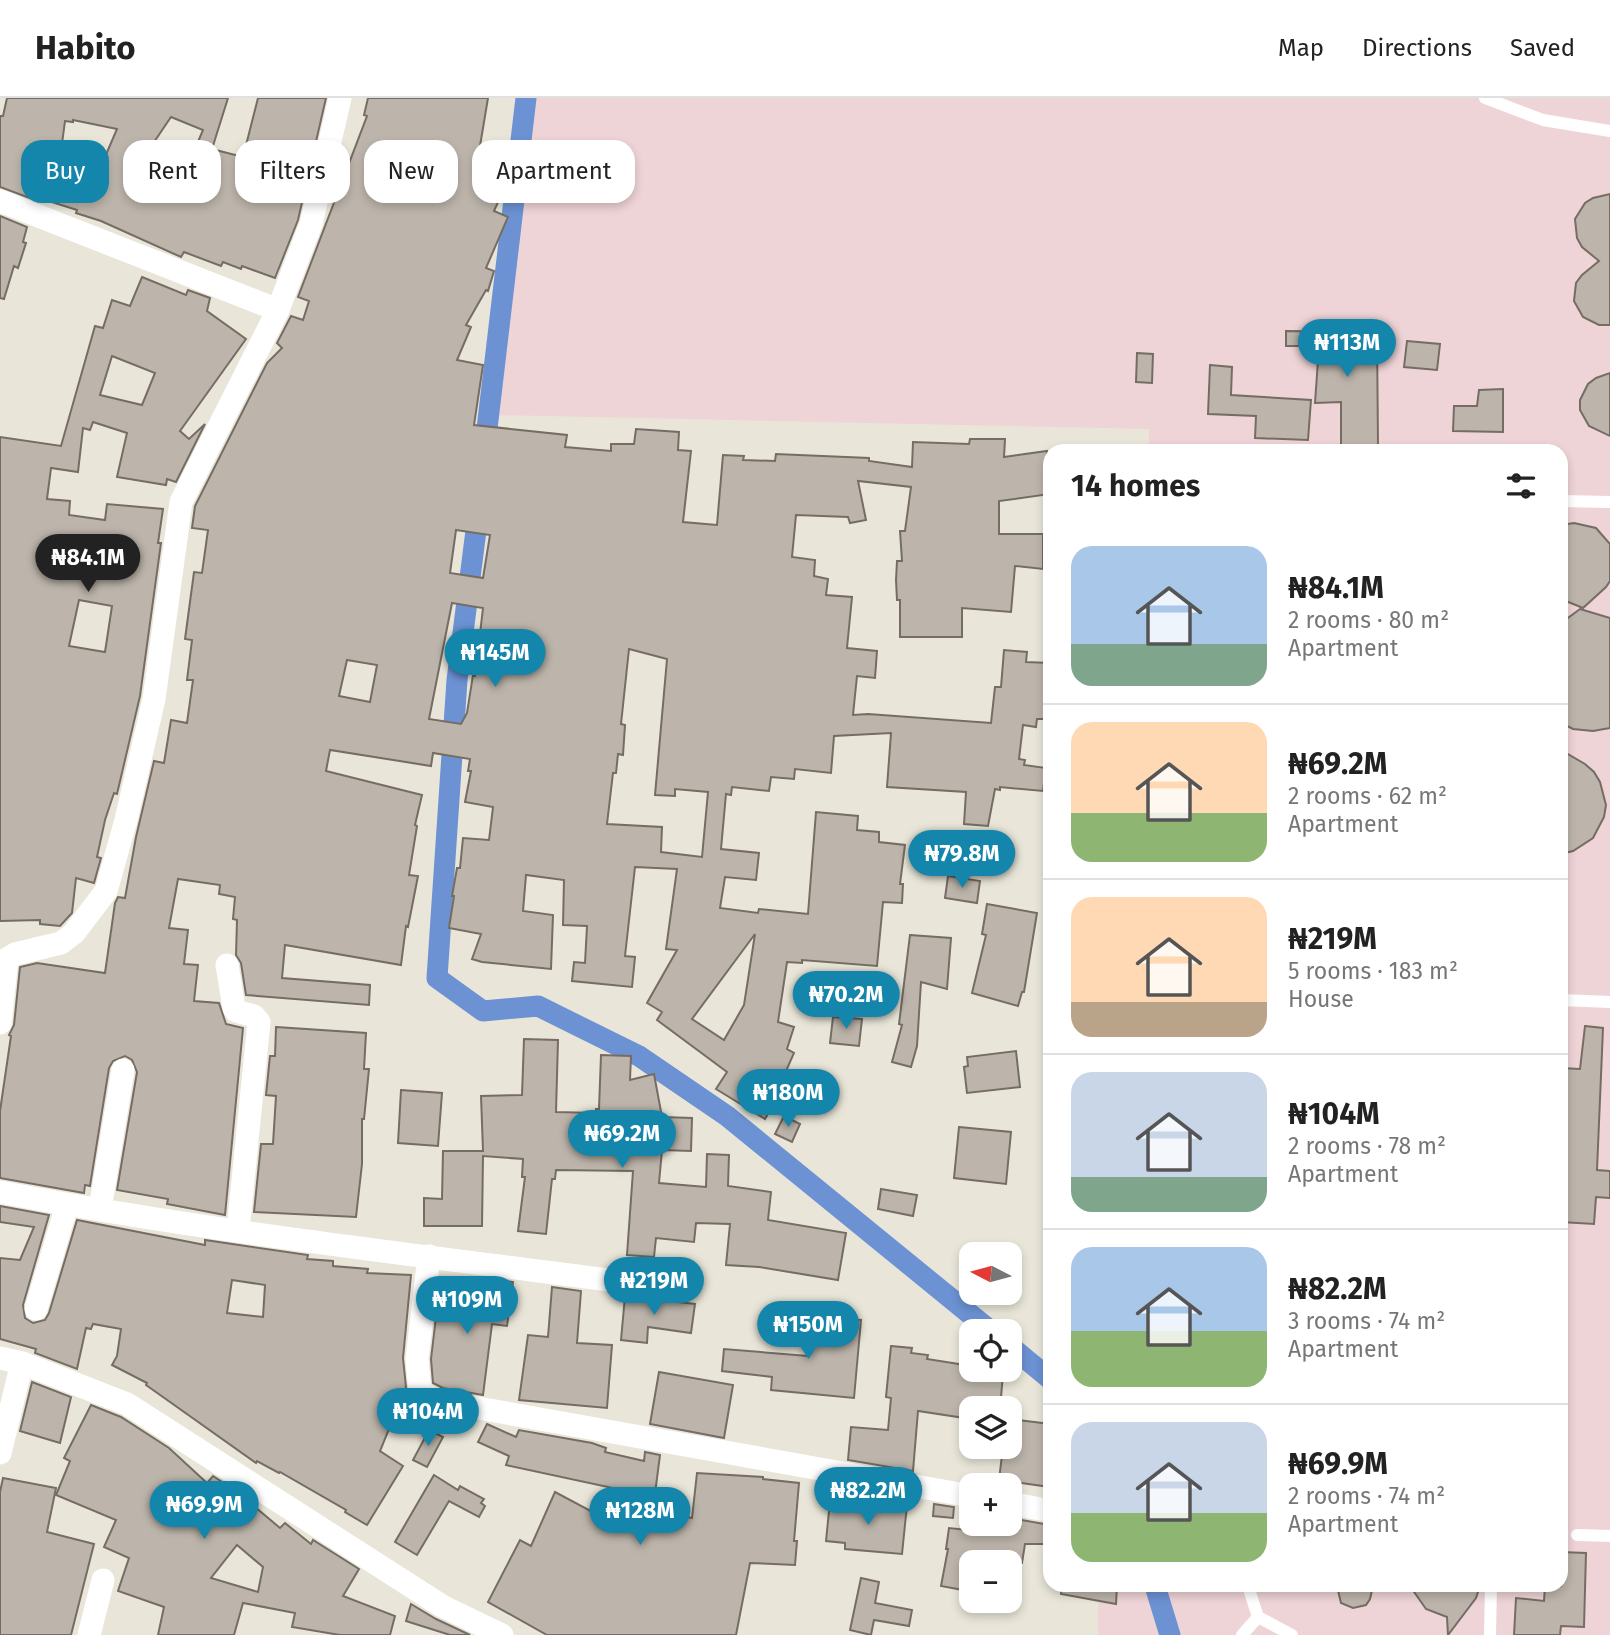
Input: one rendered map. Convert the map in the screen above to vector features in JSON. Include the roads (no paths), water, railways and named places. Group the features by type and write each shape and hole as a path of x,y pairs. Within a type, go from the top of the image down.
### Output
{"street":[{"path":"0,1023 7,959 15,954 61,943 74,933 106,891 126,820 153,699 183,495 278,310 311,224 341,98"},
{"path":"0,201 278,310"},
{"path":"227,965 236,1011 254,1016 259,1022 238,1230"},
{"path":"100,1209 123,1070"},
{"path":"0,1192 67,1205 238,1230 687,1290"},
{"path":"36,1309 67,1205"},
{"path":"429,1256 417,1359 420,1392 439,1401 498,1409 959,1494"},
{"path":"0,1453 11,1360 127,1404 442,1606 502,1635"},
{"path":"1022,1505 1043,1510"},
{"path":"89,1635 103,1580"}],"lane":[{"path":"1485,98 1543,120 1610,131"},
{"path":"1568,501 1610,502"},
{"path":"1568,1000 1610,1002"},
{"path":"1577,1535 1610,1536"},
{"path":"1250,1592 1258,1617 1292,1635"},
{"path":"1490,1635 1491,1592"},
{"path":"1242,1635 1258,1617"}],"waterway":[{"path":"484,454 526,98"},
{"path":"479,507 457,680 437,978 483,1011 538,1006 639,1056 727,1116 976,1319"},
{"path":"1022,1356 1043,1373"},
{"path":"1157,1592 1170,1635"}]}
